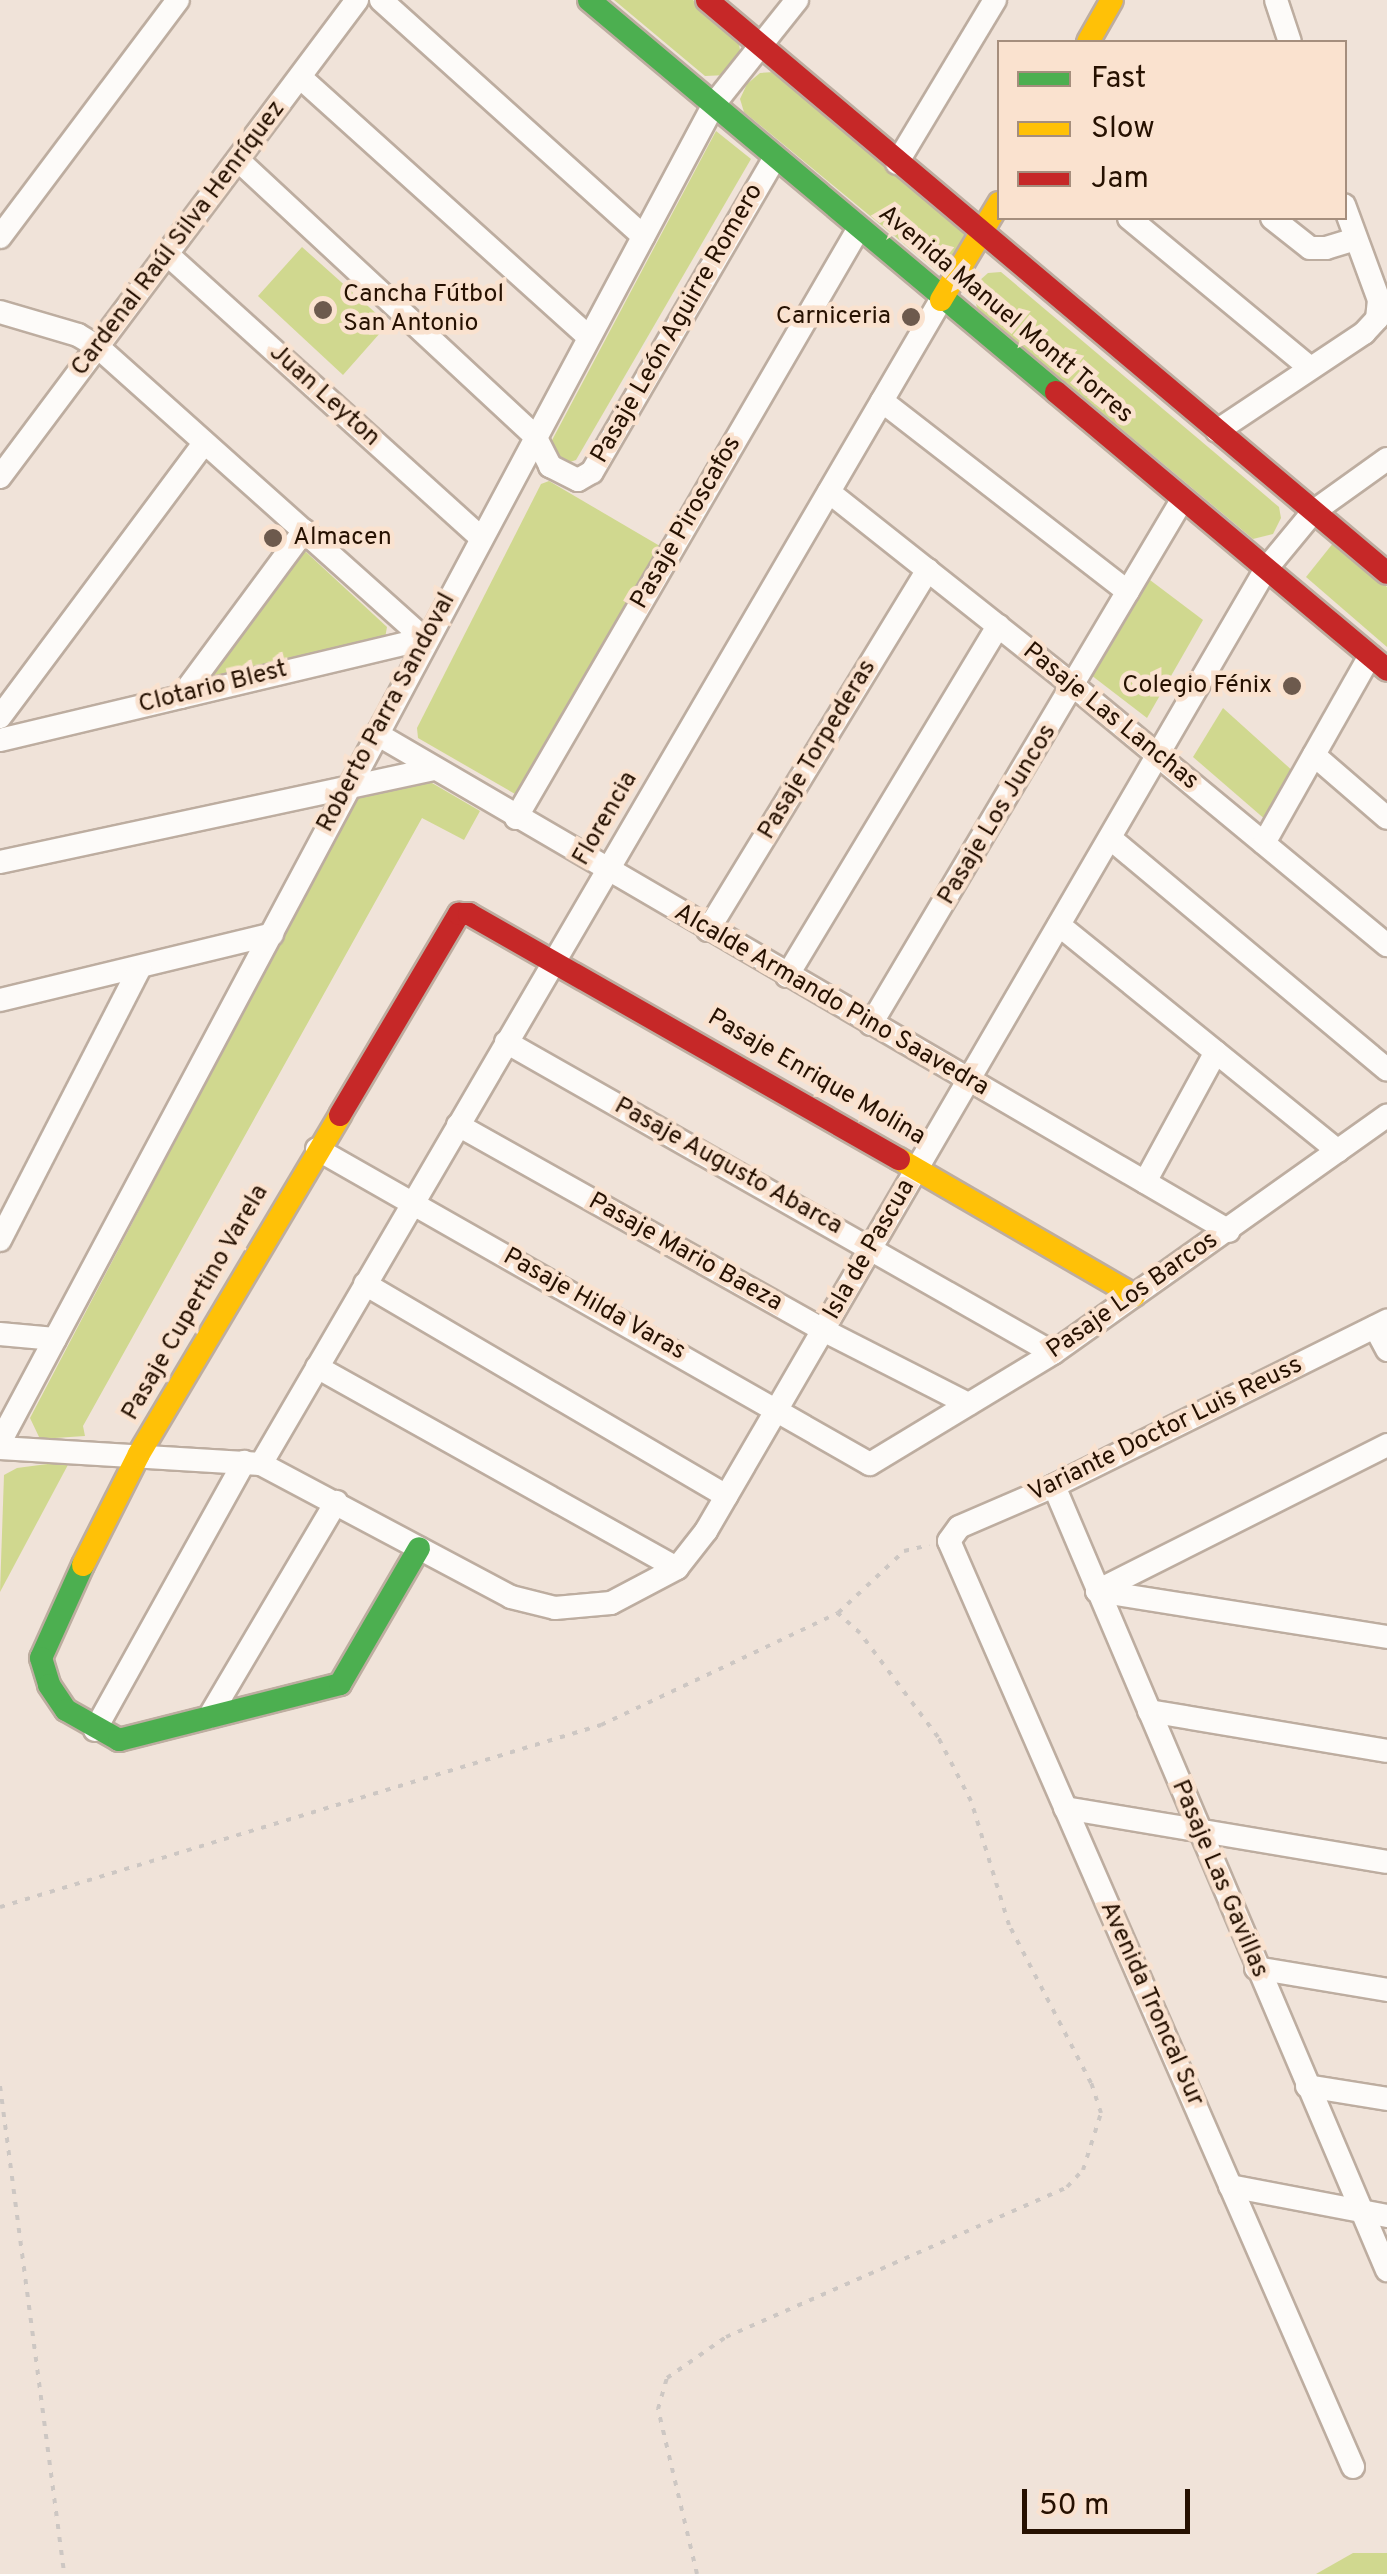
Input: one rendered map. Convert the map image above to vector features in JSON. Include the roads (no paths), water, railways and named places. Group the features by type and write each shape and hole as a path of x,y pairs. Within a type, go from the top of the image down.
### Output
{"street":[{"path":"0,237 178,0"},
{"name":"Cardenal Raúl Silva Henríquez","path":"0,478 358,0"},
{"path":"380,0 643,236"},
{"name":"Avenida Manuel Montt Torres","path":"589,0 1379,663"},
{"name":"Avenida Manuel Montt Torres","path":"708,0 760,48 1387,574"},
{"name":"Roberto Parra Sandoval","path":"0,1445 425,638 714,104 797,0"},
{"path":"897,163 995,0"},
{"path":"1089,40 1112,0"},
{"path":"1276,0 1289,40"},
{"path":"300,76 588,336"},
{"name":"Pasaje León Aguirre Romero","path":"535,436 544,458 566,477 578,480 592,472 776,157"},
{"path":"238,160 535,436"},
{"name":"Florencia","path":"95,1730 252,1463 317,1366 997,208"},
{"path":"1218,432 1364,333 1377,319 1379,300 1347,214"},
{"path":"1130,220 1309,367"},
{"path":"1275,220 1310,248 1356,240"},
{"name":"Pasaje Piroscafos","path":"516,818 859,228"},
{"name":"Juan Leyton","path":"167,254 480,537"},
{"path":"0,312 78,335 98,347 425,638"},
{"path":"882,401 1128,592"},
{"path":"0,717 204,444"},
{"name":"Isla de Pascua","path":"252,1463 336,1502 511,1597 555,1608 612,1603 677,1568 692,1553 726,1496 1266,569 1314,512 1387,459"},
{"name":"Pasaje Las Lanchas","path":"829,492 1075,687 1387,945"},
{"name":"Pasaje Los Juncos","path":"871,1024 1075,687 1182,500"},
{"path":"181,697 304,531"},
{"name":"Pasaje Torpederas","path":"708,930 928,570"},
{"path":"787,976 998,626"},
{"name":"Clotario Blest","path":"0,740 425,638"},
{"path":"1264,844 1314,755 1379,663"},
{"name":"Alcalde Armando Pino Saavedra","path":"377,734 606,872 1229,1230"},
{"path":"1314,755 1387,818"},
{"path":"0,862 435,769"},
{"path":"1110,838 1387,1070"},
{"name":"Pasaje Cupertino Varela","path":"95,1730 66,1710 49,1685 41,1658 139,1454 448,926 459,914 469,914"},
{"name":"Pasaje Enrique Molina","path":"469,914 1134,1295"},
{"path":"1059,924 1338,1152"},
{"path":"0,1000 272,934"},
{"path":"0,1240 140,968"},
{"name":"Pasaje Augusto Abarca","path":"506,1042 1052,1353"},
{"path":"1145,1182 1216,1052"},
{"name":"Pasaje Los Barcos","path":"870,1464 1052,1353 1387,1116"},
{"name":"Pasaje Mario Baeza","path":"458,1124 823,1330 968,1404"},
{"name":"Pasaje Hilda Varas","path":"318,1149 870,1464"},
{"path":"365,1284 726,1496"},
{"path":"1381,1324 1387,1350"},
{"name":"Variante Doctor Luis Reuss","path":"948,1541 959,1527 1054,1486 1381,1324"},
{"path":"0,1334 55,1338"},
{"path":"317,1366 677,1568"},
{"path":"0,1445 252,1463"},
{"path":"1097,1592 1387,1445"},
{"name":"Pasaje Las Gavillas","path":"1054,1486 1197,1831 1387,2270"},
{"path":"209,1717 336,1502"},
{"name":"Avenida Troncal Sur","path":"948,1541 1353,2467"},
{"path":"95,1730 119,1740 340,1684 419,1548"},
{"path":"1097,1592 1387,1637"},
{"path":"1149,1711 1387,1751"},
{"path":"1065,1808 1197,1831 1386,1855"},
{"path":"1256,1968 1387,1990"},
{"path":"1307,2086 1387,2099"},
{"path":"1230,2186 1387,2216"}],"place":[{"name":"Cancha Fútbol San Antonio","path":"323,310"},
{"name":"Carniceria","path":"911,317"},
{"name":"Almacen","path":"273,538"},
{"name":"Colegio Fénix","path":"1292,686"}]}
